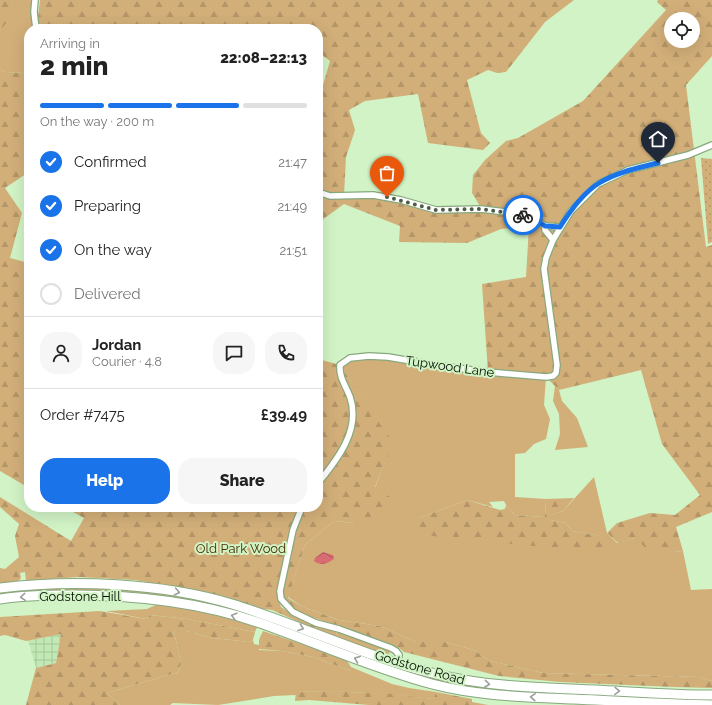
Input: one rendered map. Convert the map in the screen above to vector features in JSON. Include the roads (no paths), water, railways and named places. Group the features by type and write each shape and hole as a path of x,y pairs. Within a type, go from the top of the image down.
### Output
{"highway":[{"name":"Godstone Hill","path":"0,588 52,584 116,584 138,587"},
{"name":"Godstone Road","path":"138,587 177,592 231,604 398,663 435,674 485,684 530,688 712,695"},
{"name":"Godstone Hill","path":"0,599 51,595 100,595 160,600"},
{"name":"Godstone Road","path":"160,600 187,604 258,622 371,664 434,684 478,692 523,697 712,705"}],"street":[{"path":"35,0 34,12 35,24"},
{"name":"Tupwood Lane","path":"323,477 332,466 342,449 353,423 354,414 350,397 340,372 340,365 350,358 369,356 388,357 508,375 553,376 556,373 557,365 544,269 546,258 560,227 584,196 604,180 628,170 688,155 712,144"},
{"path":"323,194 330,196 373,195 401,200 436,210 481,209 514,213 529,216 545,226 560,227"},
{"path":"545,226 553,240"},
{"path":"300,512 293,530 280,591 281,600 293,612 316,623 339,629 391,648 399,655 398,663"}],"water":[{"path":"323,552 333,555 334,559 322,564 314,561 315,558"}],"park label":[{"name":"Old Park Wood","path":"241,548"}]}
